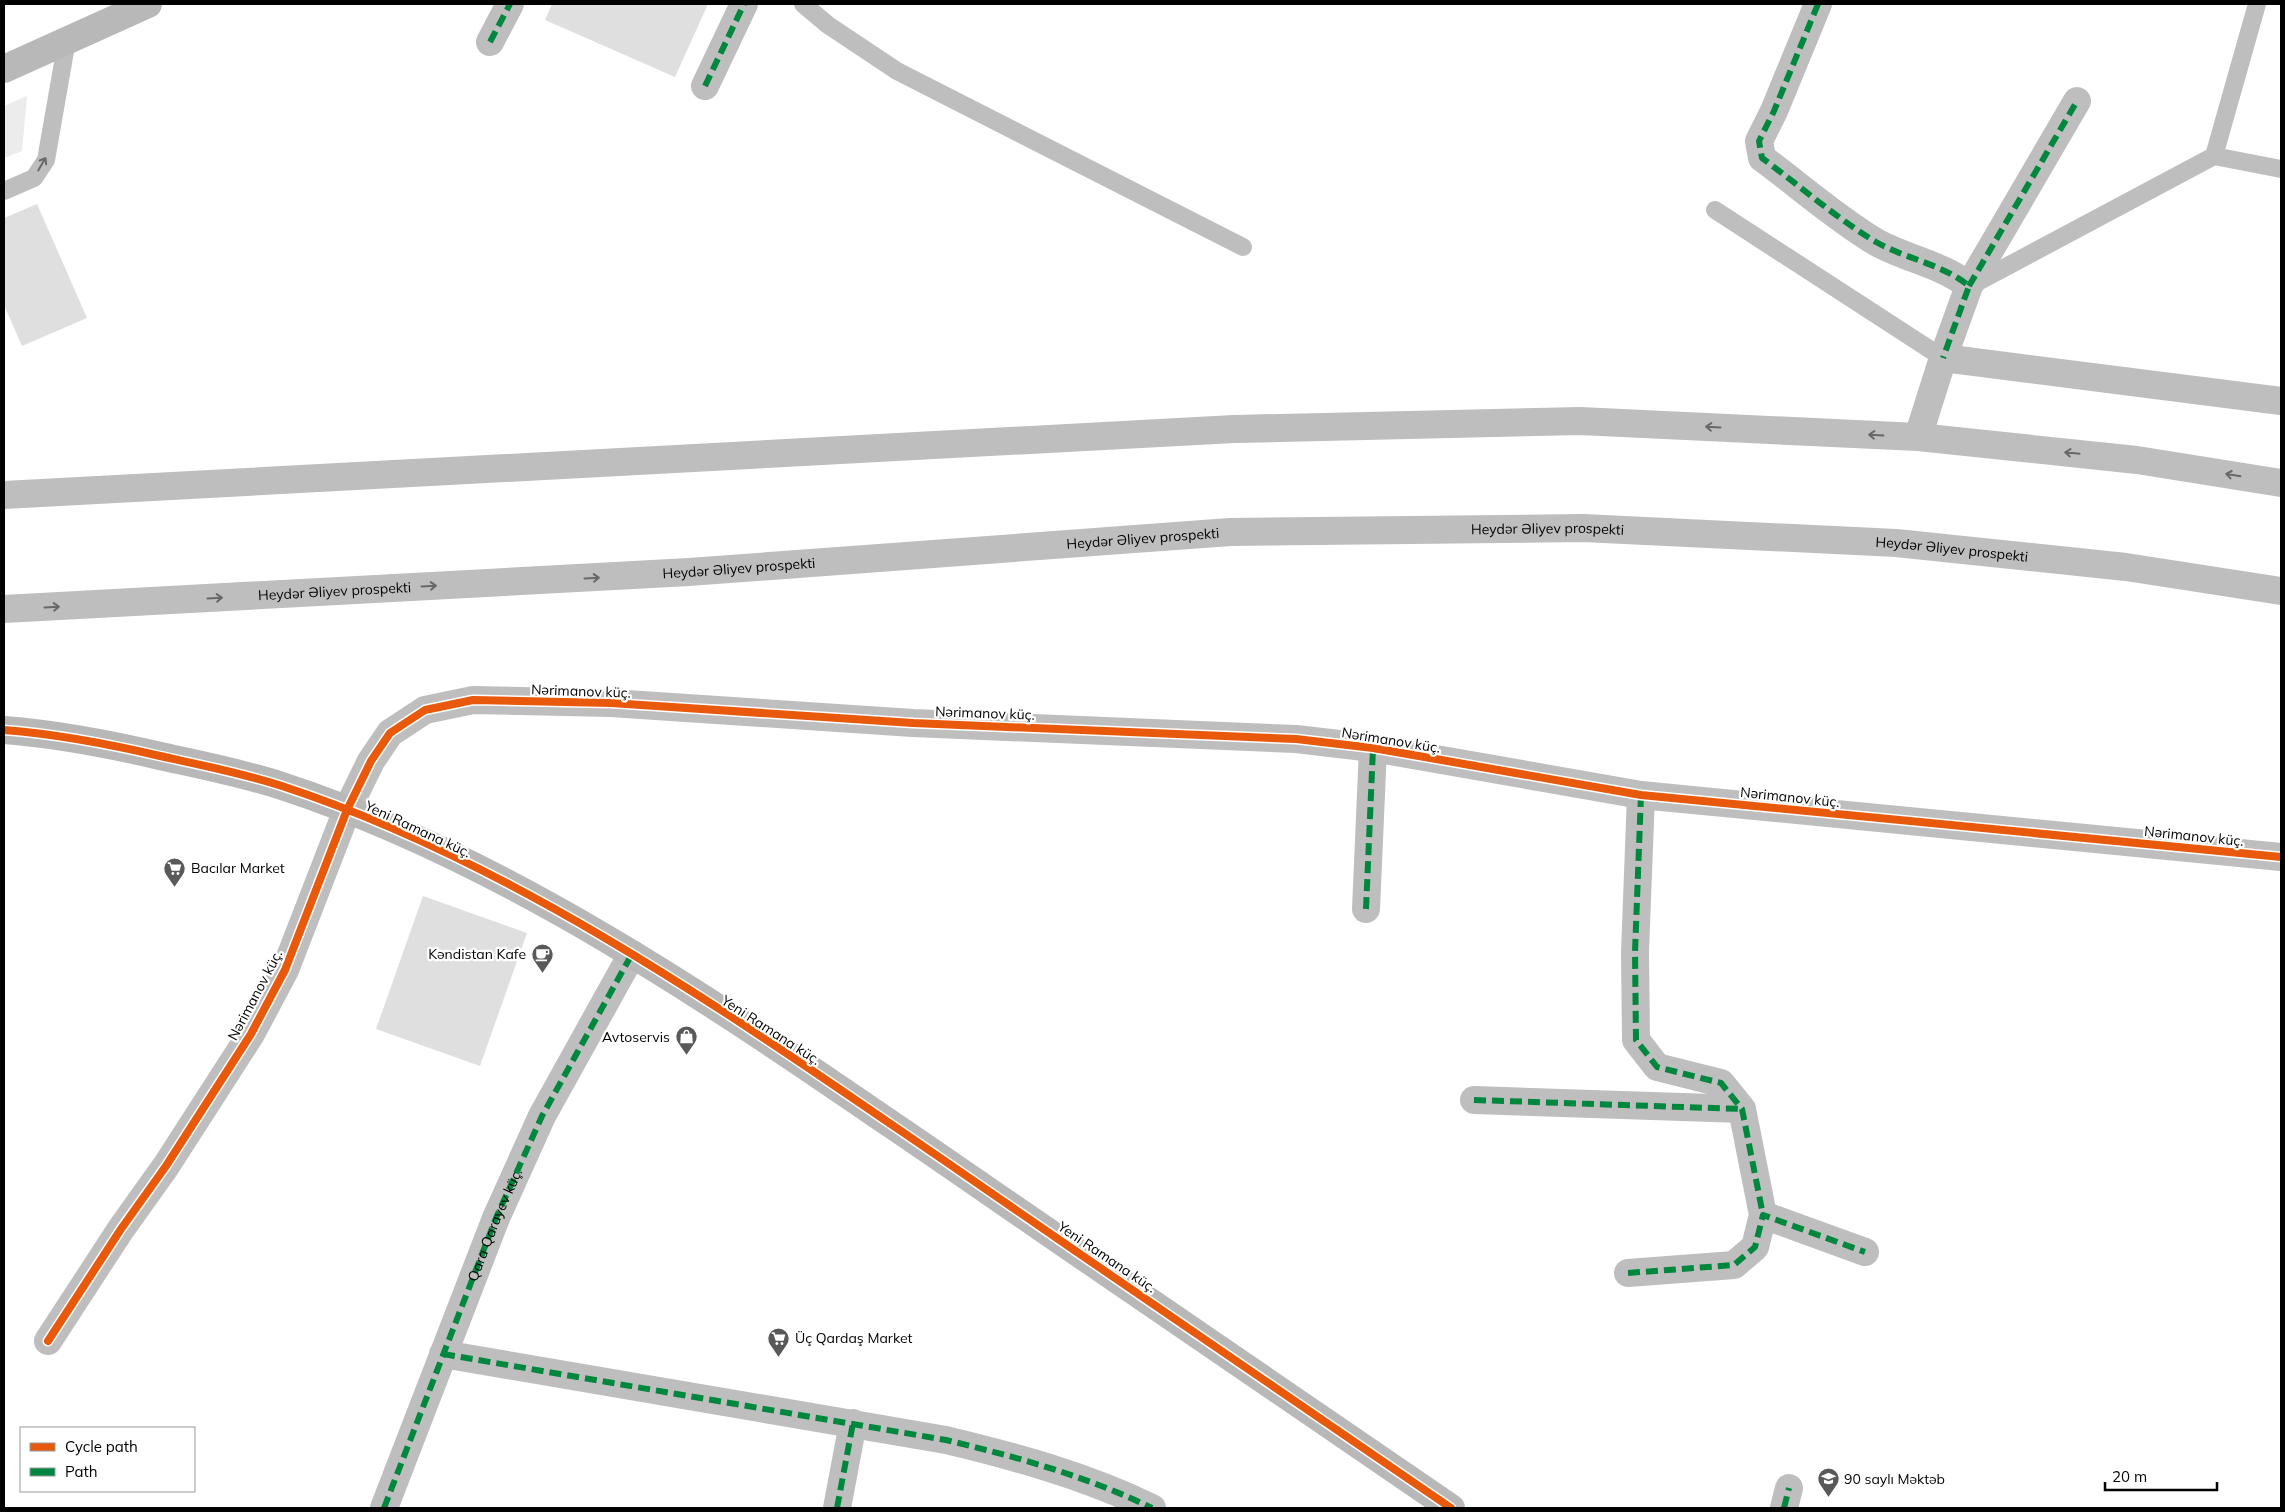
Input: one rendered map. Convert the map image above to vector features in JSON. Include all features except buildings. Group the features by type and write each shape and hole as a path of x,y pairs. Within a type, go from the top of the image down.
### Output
{"main road":[{"path":"490,42 510,4"},
{"path":"705,86 744,4"},
{"path":"1818,4 1774,112 1760,140 1762,158 1877,242 1905,256 1936,266 1959,278 1969,286"},
{"path":"1918,437 1943,358 1969,286 2077,101"},
{"path":"1943,358 2281,401"},
{"path":"4,495 1234,429 1580,421 1918,437 2137,460 2281,483"},
{"name":"Heydər Əliyev prospekti","path":"4,609 689,572 1230,532 1584,528 1896,543 2126,567 2281,591"},
{"name":"Nərimanov küç.","path":"48,1341 121,1229 166,1166 251,1034 285,970 347,810 371,761 390,733 426,710 474,700 611,704 913,723 1296,739 1372,748 1640,795 2281,858"},
{"path":"1366,909 1372,748"},
{"path":"1628,1272 1734,1265 1755,1247 1762,1215 1742,1109 1721,1083 1657,1067 1636,1040 1634,952 1640,795"},
{"name":"Qara Qarayev küç.","path":"384,1508 496,1218 542,1116 632,954"},
{"path":"1474,1100 1742,1109"},
{"path":"1762,1215 1866,1252"},
{"path":"443,1354 946,1440 1020,1458 1116,1491 1152,1508"},
{"path":"837,1508 853,1423"}],"street":[{"path":"4,69 148,4"},
{"name":"Yeni Ramana küç.","path":"4,730 105,743 223,770 280,786 347,810 448,855 532,897 632,954 826,1080 1451,1508"}],"lane":[{"path":"803,4 828,24 897,71 1243,247"},
{"path":"2214,156 2257,4"},
{"path":"4,191 34,178 46,160 67,40"},
{"path":"1969,286 2214,156 2281,169"},
{"path":"1715,210 1943,358"}],"shaded area":[{"path":"27,96 22,151 4,158 4,106"}],"marked path":[{"path":"490,42 510,4"},
{"path":"705,86 744,4"},
{"path":"1818,4 1774,111 1759,141 1762,158 1861,233 1899,253 1947,272 1969,286 1943,358"},
{"path":"1969,286 2077,101"},
{"path":"1366,909 1373,748"},
{"path":"1641,795 1635,952 1636,1040 1657,1067 1721,1083 1742,1109 1763,1215"},
{"path":"384,1508 496,1218 542,1116 632,954"},
{"path":"1474,1100 1742,1109"},
{"path":"1628,1273 1734,1265 1755,1247 1763,1215 1865,1252"},
{"path":"443,1354 946,1440 1051,1468 1102,1486 1152,1508"},
{"path":"837,1508 853,1423"},
{"path":"1784,1508 1789,1488"}],"cycle path":[{"path":"48,1341 121,1229 166,1166 251,1034 285,970 347,810 371,761 390,733 425,710 473,700 611,703 913,723 1296,739 1373,748 1641,795 2281,857"},
{"path":"4,730 63,737 121,747 252,777 282,786 372,819 460,859 546,904 631,953 796,1060 1451,1508"}],"place":[{"name":"Bacılar Market","path":"175,887"},
{"name":"Kəndistan Kafe","path":"542,973"},
{"name":"Avtoservis","path":"686,1056"},
{"name":"Üç Qardaş Market","path":"779,1357"},
{"name":"90 saylı Məktəb","path":"1828,1498"}]}
